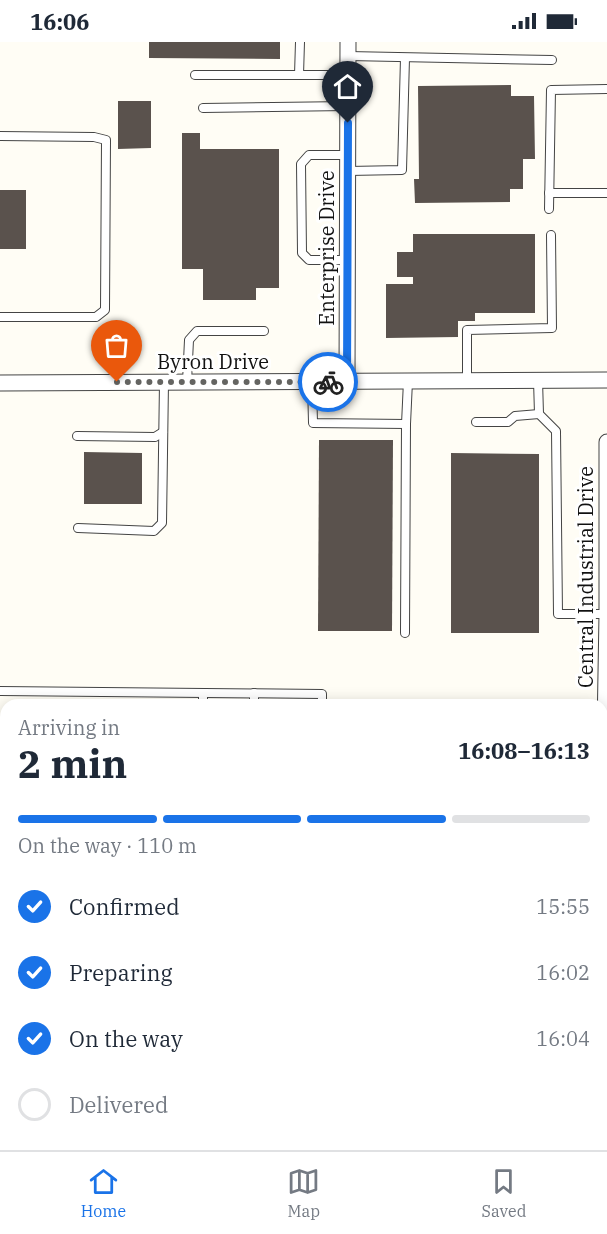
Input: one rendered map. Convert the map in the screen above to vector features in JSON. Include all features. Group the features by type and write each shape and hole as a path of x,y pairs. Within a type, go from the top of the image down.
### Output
{"street":[{"name":"Enterprise Drive","path":"347,382 348,49"},
{"name":"Byron Drive","path":"0,383 607,380"},
{"name":"Central Industrial Drive","path":"606,699 607,442"}],"lane":[{"path":"299,75 300,42"},
{"path":"348,49 405,58 552,60"},
{"path":"348,171 402,170 405,58"},
{"path":"195,75 348,75"},
{"path":"549,209 551,90 607,89"},
{"path":"203,108 348,106"},
{"path":"0,136 94,137 106,140 105,310 96,317 0,317"},
{"path":"347,260 309,260 302,253 301,164 309,155 348,155"},
{"path":"549,193 607,193"},
{"path":"467,381 466,330 552,328 551,235"},
{"path":"187,382 189,340 197,331 264,331"},
{"path":"538,380 539,414 556,431 558,614 607,614"},
{"path":"405,633 408,381"},
{"path":"78,528 154,531 162,523 164,382"},
{"path":"312,382 313,423 406,424"},
{"path":"477,422 508,422 515,416 539,414"},
{"path":"77,436 155,437 163,432"},
{"path":"0,691 322,694 322,699"},
{"path":"202,699 203,693"},
{"path":"254,693 254,699"}],"building":[{"path":"149,42 280,42 280,59 149,58"},
{"path":"511,85 511,96 534,96 535,159 523,159 523,189 510,189 510,202 415,203 414,179 419,179 418,86"},
{"path":"118,101 151,101 151,148 118,149"},
{"path":"182,133 200,133 200,149 279,149 279,288 256,288 256,300 203,300 203,269 182,269"},
{"path":"0,190 26,190 26,249 0,249"},
{"path":"413,234 535,234 535,313 475,313 475,321 458,321 458,337 386,338 386,284 413,284 413,277 397,277 397,252 413,252"},
{"path":"319,440 393,440 392,631 318,631"},
{"path":"84,452 142,453 142,504 84,504"},
{"path":"451,453 539,454 539,633 451,633"}],"way so far":[{"path":"117,382 328,382"}],"route":[{"path":"328,382 347,382 348,123"}]}
